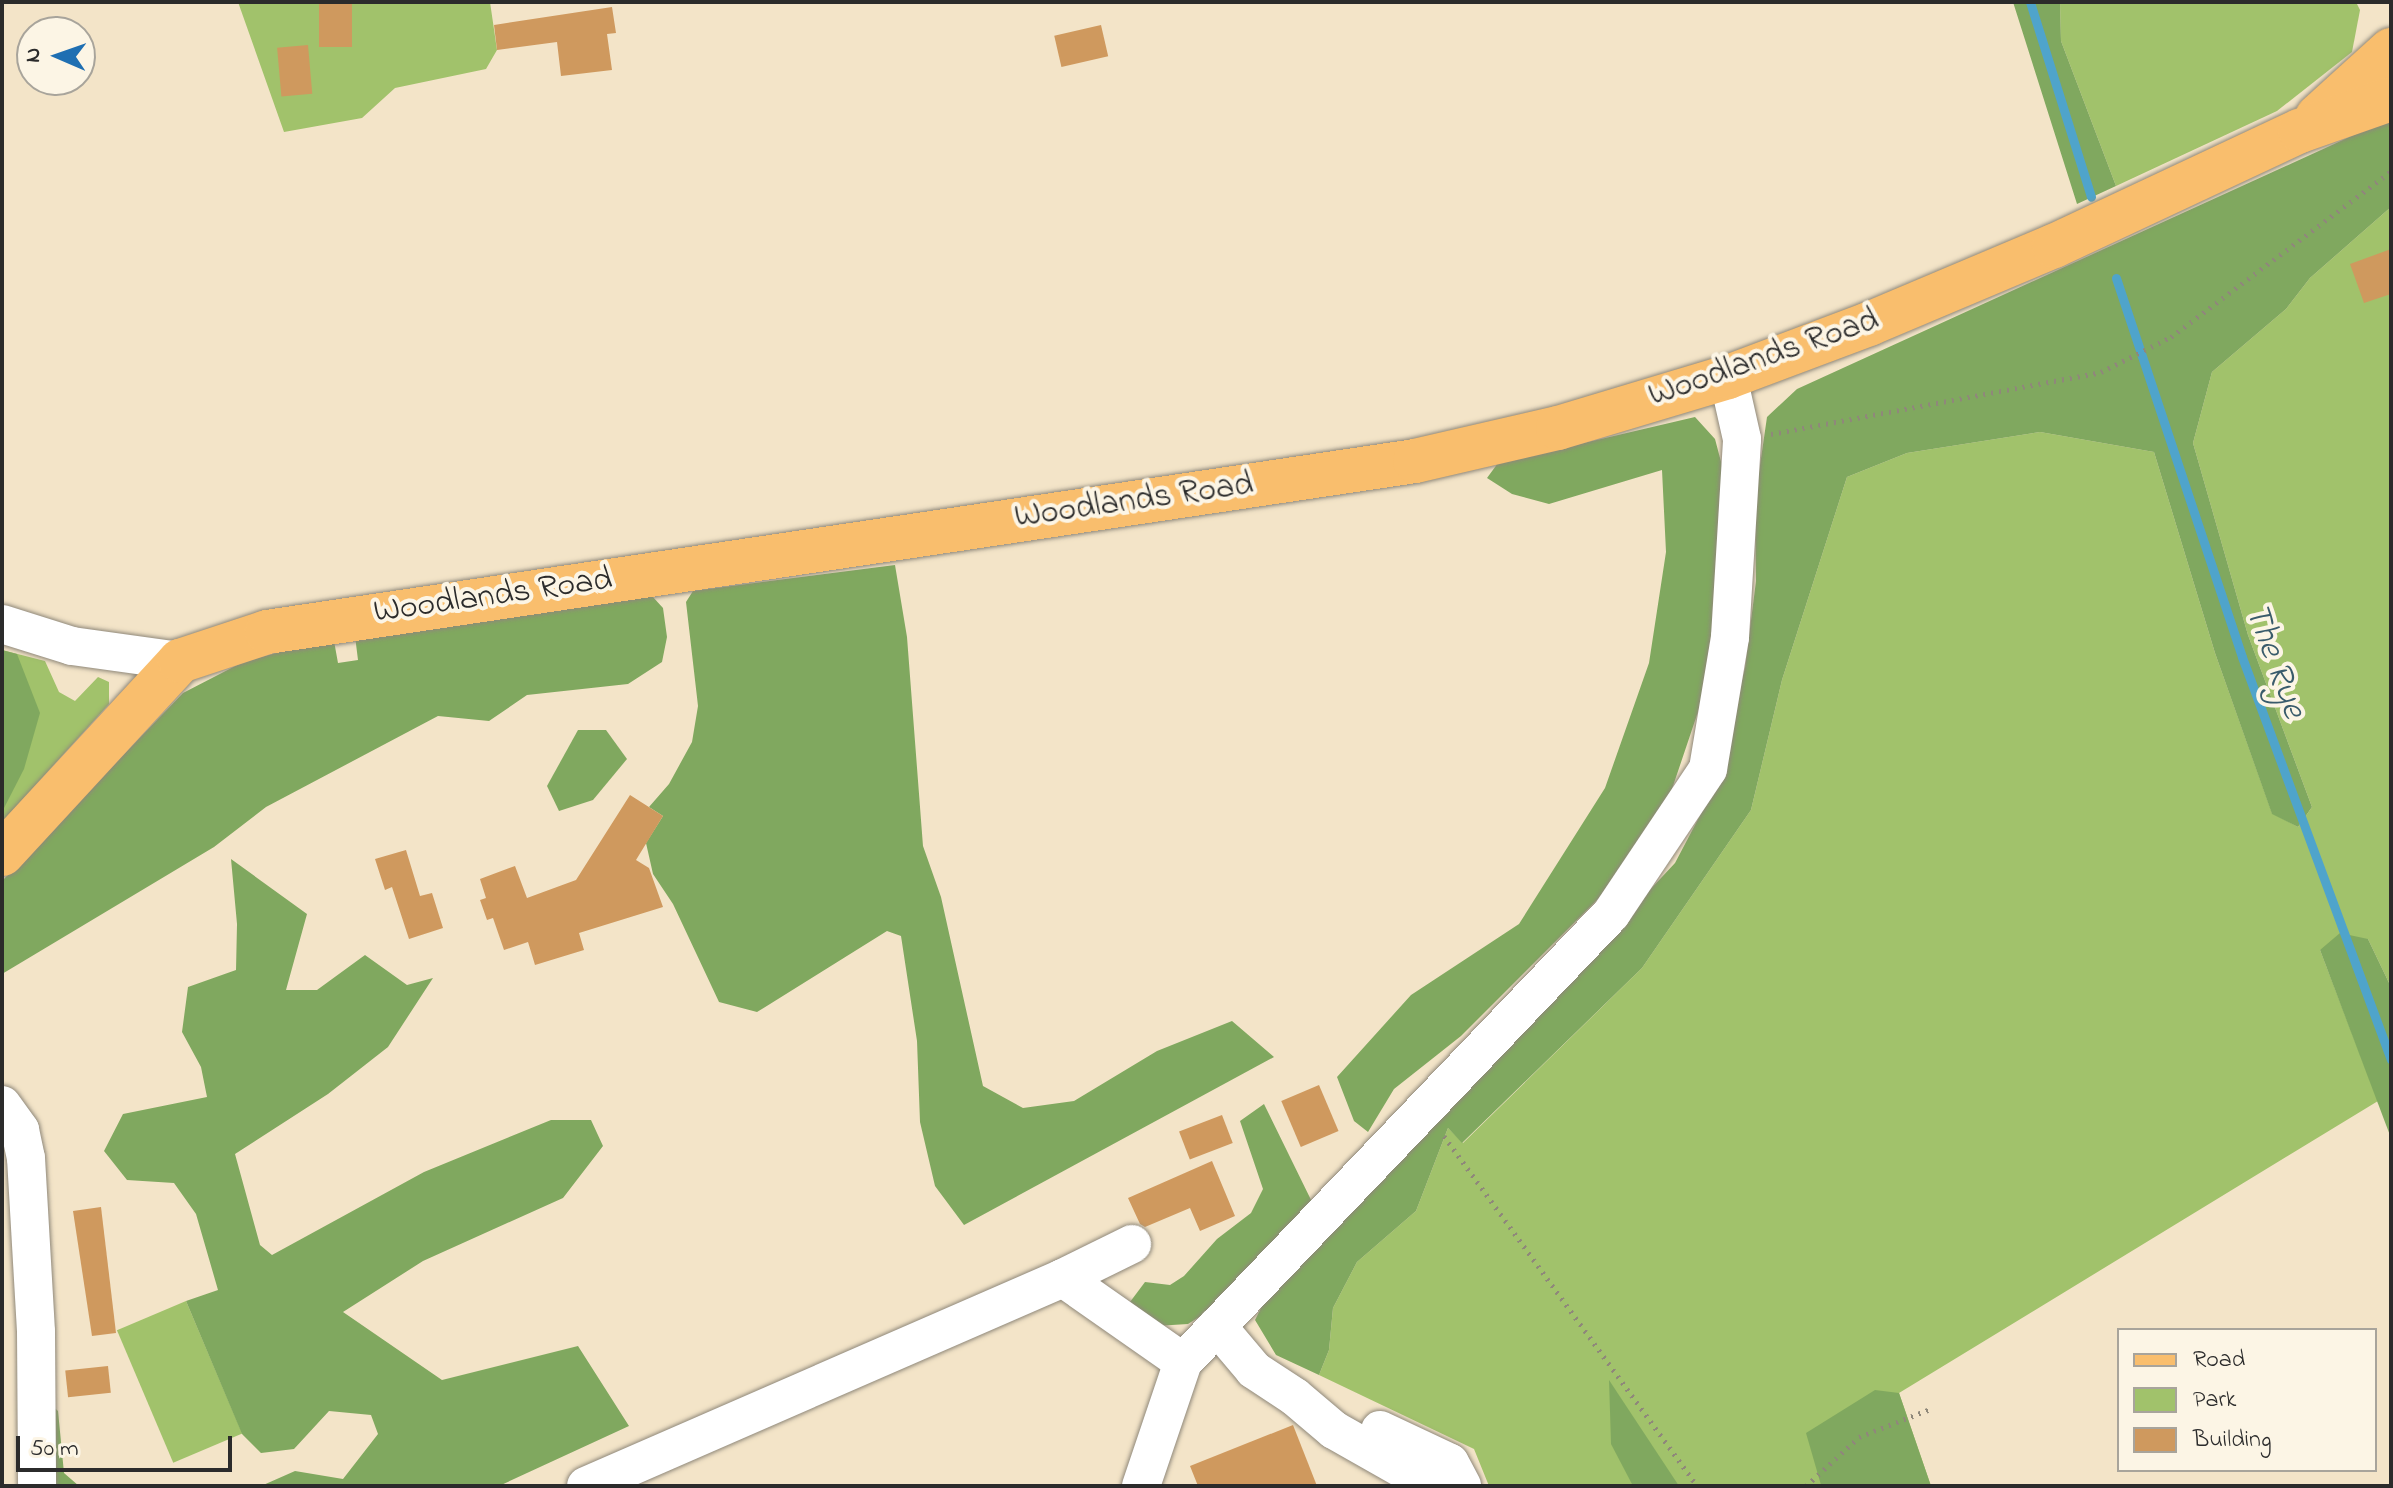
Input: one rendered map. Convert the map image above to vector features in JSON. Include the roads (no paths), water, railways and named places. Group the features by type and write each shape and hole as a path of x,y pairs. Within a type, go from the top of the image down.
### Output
{"main road":[{"name":"Woodlands Road","path":"2300,131 2391,50"},
{"name":"Woodlands Road","path":"2,854 180,661 267,632 1415,461 1558,428 1728,377 1869,324 2054,246 2300,131 2391,99"}],"street":[{"path":"1141,1486 1183,1362 1611,914 1708,769 1730,637 1742,439 1728,377"},
{"path":"2,624 72,646 180,661"},
{"path":"2,1105 20,1130 26,1158 36,1332 37,1486"},
{"path":"586,1486 1063,1278 1132,1244"},
{"path":"1063,1278 1183,1362"},
{"path":"1217,1326 1254,1370 1295,1397 1368,1425 1450,1463 1451,1483"}],"waterway":[{"name":"The Rye","path":"2030,2 2091,197"},
{"name":"The Rye","path":"2116,278 2242,657 2391,1059"}]}
